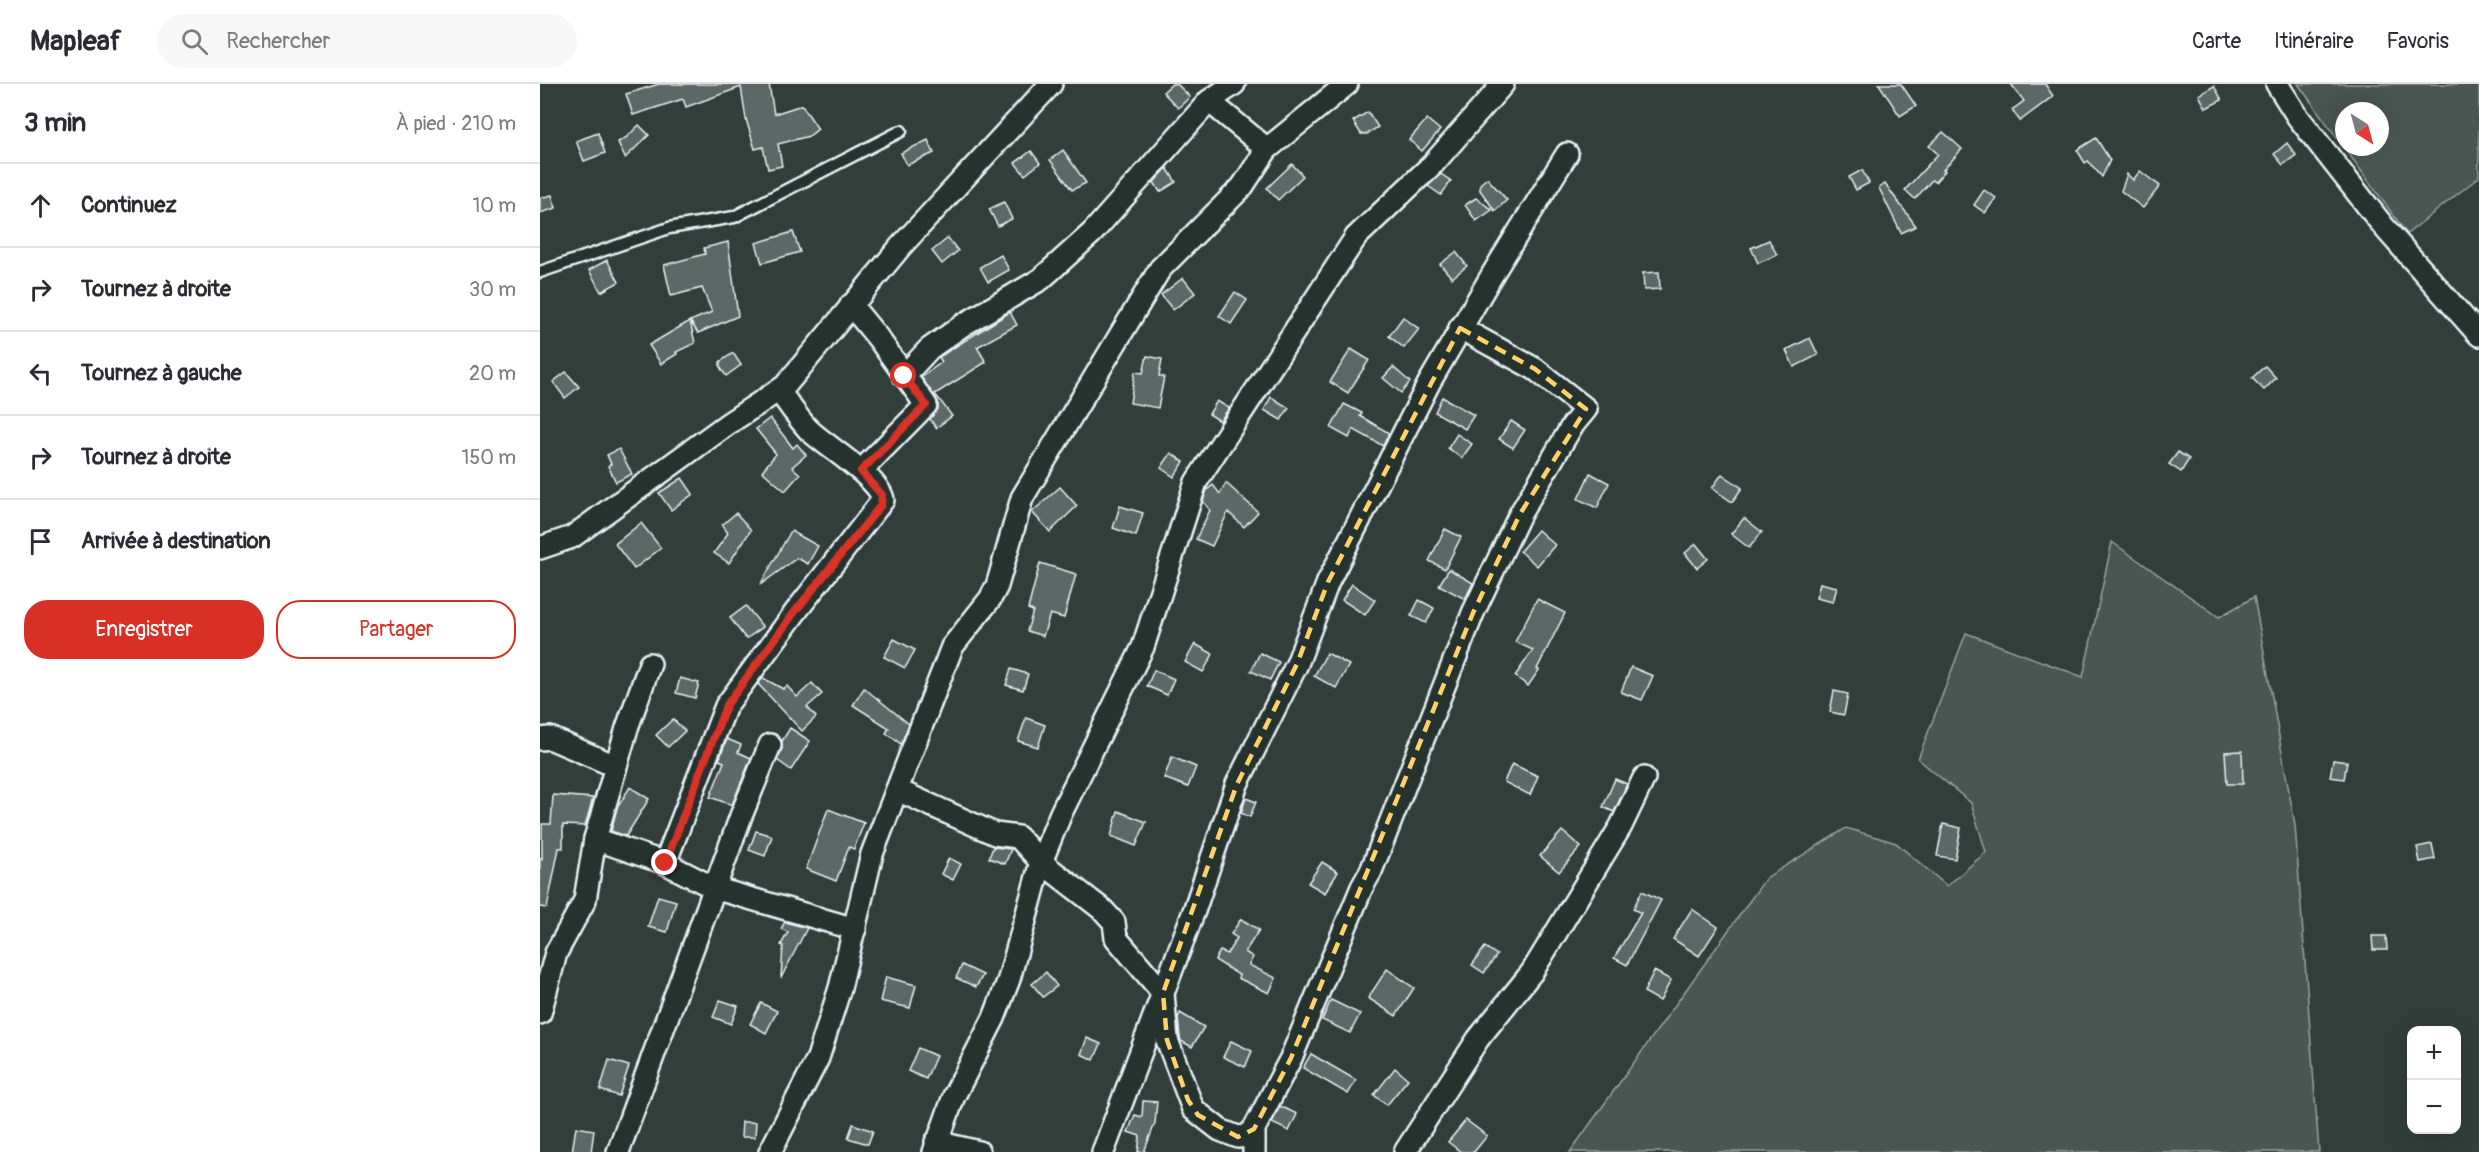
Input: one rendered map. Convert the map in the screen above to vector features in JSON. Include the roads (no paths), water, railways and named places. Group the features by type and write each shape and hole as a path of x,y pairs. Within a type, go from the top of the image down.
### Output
{"street":[{"path":"540,548 572,537 729,423 779,391 901,246 1051,84"},
{"path":"904,376 929,349 963,325 1034,284 1092,233 1209,101 1234,84"},
{"path":"770,1152 818,1058 840,988 872,854 952,647 990,599 997,586 1022,498 1160,269 1242,187 1267,149 1347,84"},
{"path":"980,1152 935,1147 954,1096 994,1018 1009,979 1041,862 1060,813 1143,647 1196,482 1356,237 1433,164 1503,84"},
{"path":"2277,84 2298,117 2384,227 2479,335"},
{"path":"1209,101 1267,149"},
{"path":"1103,1152 1194,911 1237,784 1297,664 1328,582 1428,383 1567,154"},
{"path":"851,305 878,338 926,405 861,471"},
{"path":"897,790 995,834 1011,834 1018,837 1041,862 1109,916 1114,922 1116,938 1163,993 1167,1040 1193,1109 1220,1130 1238,1137 1247,1136 1254,1129 1291,1058 1362,886 1371,871 1473,613 1520,514 1572,426 1586,409 1535,369 1460,328"},
{"path":"665,863 726,706 797,609 881,505 882,495 861,471 807,428 779,391"},
{"path":"540,1013 556,953 585,900 595,839 615,766 650,664"},
{"path":"540,738 550,738 615,766"},
{"path":"618,1152 714,888 770,745"},
{"path":"1405,1152 1478,1039 1532,972 1622,826 1644,778"},
{"path":"595,839 665,863 714,888 855,929"},
{"path":"1254,1129 1254,1152"}],"lane":[{"path":"540,272 669,228 734,217 901,131"}]}
